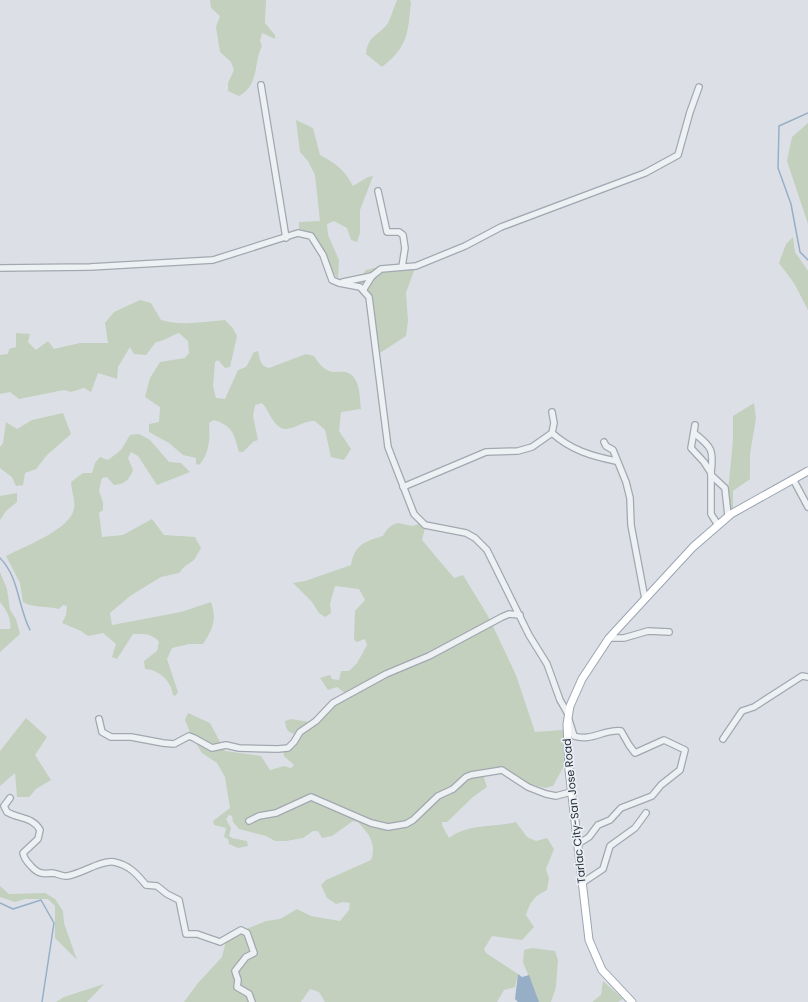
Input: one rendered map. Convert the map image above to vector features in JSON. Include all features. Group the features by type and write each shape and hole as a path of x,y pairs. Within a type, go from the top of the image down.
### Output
{"main road":[{"name":"Tarlac City-San Jose Road","path":"632,1002 609,978 593,951 587,930 571,792 567,743 568,715 582,679 609,638 680,560 728,516 808,471"}],"street":[{"path":"260,85 286,238"},
{"path":"364,290 372,276 381,269 416,266 465,246 501,227 645,173 654,167 675,159 681,149 690,112 699,87"},
{"path":"378,191 387,232 399,232 403,234 405,248 402,267"},
{"path":"0,268 90,266 213,260 298,233 311,236 323,255 330,277 339,283 357,286 364,290 368,297 380,374 386,439 414,514 422,523 462,531 480,542 493,560 531,639 547,664 560,700 568,715 574,736 581,738 596,737 613,730 621,731 629,746 635,753 664,740 685,750 680,770 661,785 652,796 621,808 610,820 598,825 589,837 578,844"},
{"path":"339,283 372,276"},
{"path":"403,487 486,452 518,451 532,447 552,433 554,424 552,412"},
{"path":"695,425 691,448 704,462 711,474 726,488 728,516"},
{"path":"552,433 572,448 591,456 616,461"},
{"path":"694,433 706,441 710,447 712,460 710,512 711,517 718,525"},
{"path":"604,442 606,446 613,450 616,461 626,482 630,498 631,525 645,598"},
{"path":"793,479 808,507"},
{"path":"99,719 102,732 111,737 131,737 174,744 189,736 212,748 226,744 239,748 284,749 291,745 304,728 316,721 330,706 340,700 386,674 429,656 502,617 509,614 520,615"},
{"path":"609,638 624,638 651,631 669,632"},
{"path":"723,739 742,711 754,707 802,676 808,677"},
{"path":"249,820 259,816 276,813 311,797 371,823 388,827 397,826 413,820 438,796 453,789 466,777 499,770 505,772 528,787 546,794 556,796 571,792"},
{"path":"10,798 4,806 7,812 28,819 35,823 40,830 38,840 23,853 24,858 34,870 45,875 52,873 64,876 86,871 102,864 117,863 132,868 146,885 160,887 167,894 179,900 186,934 197,934 220,942 241,930 247,933 254,953 246,957 235,971 238,980 237,987 249,994 252,1002"},
{"path":"582,883 603,869 610,846 635,828 646,813"}],"green space":[{"path":"210,0 266,0 265,23 275,35 275,39 262,33 260,41 262,46 253,80 246,91 239,96 228,91 228,83 234,70 231,62 220,52 216,27 220,16 211,8"},
{"path":"397,0 410,0 411,2 407,31 402,46 391,60 382,67 366,54 367,47 372,38 386,26"},
{"path":"296,120 313,128 320,155 339,168 347,176 353,186 368,177 373,176 360,210 360,233 357,242 351,240 347,228 334,221 327,224 328,235 339,260 338,278 328,265 320,244 309,234 299,231 299,222 320,221 315,175 308,161 300,152"},
{"path":"808,123 808,224 787,161 792,137"},
{"path":"793,237 795,252 808,271 808,310 794,283 779,263 786,244"},
{"path":"378,267 400,269 415,268 406,293 408,321 406,336 380,353 372,296 367,288 356,283 366,270"},
{"path":"140,300 151,303 161,320 185,323 225,320 232,327 237,336 230,367 225,368 218,360 215,362 213,386 216,398 225,399 238,370 246,367 254,352 258,351 262,364 269,368 306,354 314,356 322,367 329,371 347,372 350,374 357,384 361,409 341,412 339,431 351,449 344,460 331,457 325,430 315,421 309,421 285,429 280,428 274,422 262,403 255,405 253,416 258,440 253,442 243,452 239,452 236,440 229,428 214,420 209,423 209,440 207,450 199,465 196,464 196,458 183,455 169,443 149,432 149,424 159,422 160,407 145,397 150,378 160,362 185,358 189,353 188,341 179,333 162,341 156,342 146,355 134,354 130,347 118,367 117,379 98,373 91,392 84,388 71,392 64,390 19,399 10,392 0,394 0,355 8,354 9,349 16,347 16,333 30,334 28,342 36,350 48,341 54,349 80,343 108,343 105,323 114,312"},
{"path":"754,403 756,418 750,454 750,479 733,491 733,509 726,513 733,440 733,416"},
{"path":"63,413 71,434 47,455 36,469 25,473 23,485 16,486 12,477 0,468 0,447 3,443 6,422 17,429 32,420"},
{"path":"139,434 150,440 169,462 181,463 190,472 157,485 138,456 131,452 128,458 133,470 126,481 121,484 114,485 107,477 102,478 99,490 103,503 103,510 99,513 102,537 123,535 152,519 164,535 195,537 201,548 194,560 184,567 179,573 161,577 130,596 110,613 112,625 181,612 211,602 214,619 212,629 203,644 189,644 172,648 167,659 178,692 175,696 173,695 170,685 164,677 160,674 145,669 144,661 157,651 159,642 154,637 133,634 117,659 112,657 116,644 103,633 88,636 81,631 62,623 66,615 67,606 63,605 59,609 35,606 23,602 20,583 6,556 43,538 62,526 69,519 74,508 71,482 83,473 92,473 95,463 100,457 108,460 121,450 130,435"},
{"path":"17,493 17,502 6,511 0,520 0,496"},
{"path":"398,523 412,526 419,524 425,528 422,540 454,578 463,575 488,616 516,675 535,732 563,730 564,766 553,786 545,788 524,782 506,768 497,767 486,770 484,778 487,787 473,797 447,822 442,822 442,825 449,838 457,833 473,828 516,822 527,837 536,841 547,838 554,849 546,869 549,878 547,890 539,894 529,906 526,915 534,927 522,940 492,936 484,949 486,953 518,974 515,987 504,990 497,1002 325,1002 319,992 310,989 301,1002 184,1002 198,983 222,957 227,937 266,921 280,919 297,909 311,916 340,921 349,910 350,903 343,902 336,904 327,898 321,885 326,880 371,860 373,854 369,835 358,822 353,821 332,836 322,838 318,831 313,831 303,838 275,841 266,836 239,829 233,822 232,816 229,815 226,819 231,828 229,836 247,841 248,846 238,848 229,844 228,839 224,837 226,828 214,825 213,821 230,808 225,777 217,763 202,753 191,735 185,720 188,713 210,723 225,751 261,756 270,770 284,766 291,768 294,765 284,756 283,748 297,735 288,731 285,721 291,719 310,722 328,703 345,693 337,687 328,690 320,678 330,675 332,679 339,680 341,671 349,671 357,663 367,645 365,639 357,642 354,640 355,611 365,600 359,589 335,586 330,604 331,613 325,617 319,613 312,602 293,583 305,581 351,565 355,552 361,545 383,536 389,528"},
{"path":"0,572 7,589 10,610 16,619 20,634 0,652 0,629 10,629 10,622 8,615 0,602"},
{"path":"26,718 47,737 35,755 51,780 36,789 29,797 17,797 15,773 0,786 0,751"},
{"path":"0,886 9,894 45,893 55,899 63,911 64,923 77,960 55,938 55,906 48,899 25,899 15,902 0,897"},
{"path":"532,948 555,951 558,960 556,987 551,1002 539,1002 523,962 524,950"},
{"path":"603,981 623,999 618,1002 592,1002 601,995"},
{"path":"104,984 87,1002 56,1002 64,997"}],"water":[{"path":"518,974 522,977 529,975 539,1002 518,1002 515,999"}],"waterway":[{"path":"808,113 779,126 778,168 791,204 800,252 808,260"},
{"path":"0,558 11,574 15,583 30,630"},
{"path":"0,903 13,909 41,900 54,923 42,1002"}]}
